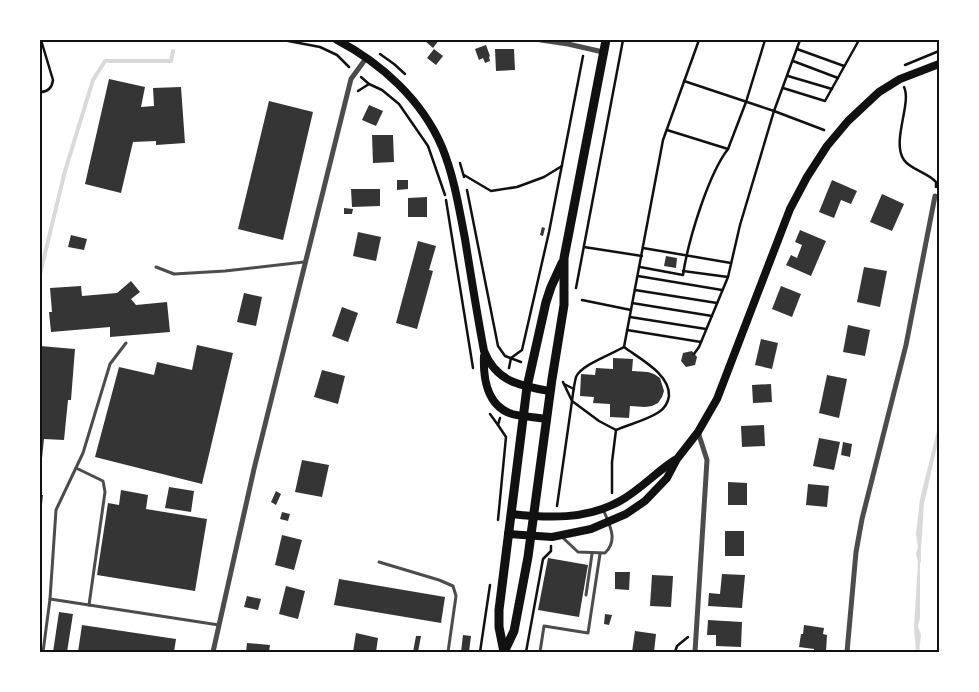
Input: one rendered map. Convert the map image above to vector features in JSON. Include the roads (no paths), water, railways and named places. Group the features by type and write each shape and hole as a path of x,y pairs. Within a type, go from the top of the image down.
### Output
{"main road":[{"path":"337,40 367,57 396,81 430,124 442,146 452,174 484,351 484,369 489,393 501,409 513,414 547,419"},
{"path":"505,652 514,632 533,516 564,305 564,258 606,40"},
{"path":"508,534 552,537 591,529 626,514 645,501 667,478 677,458 698,432 717,399 790,209 806,177 826,146 848,121 879,92 900,79 939,64"},
{"path":"505,652 499,627 499,610 527,387 546,302 564,258"},
{"path":"484,351 492,366 502,376 527,387 550,391"},
{"path":"511,514 556,517 575,516 603,508 619,502 636,491 677,458"}],"street":[{"path":"541,40 603,52"},
{"path":"213,652 254,469 351,79 367,57"},
{"path":"847,652 856,552 862,519 906,345 935,196"},
{"path":"695,652 707,460 698,432"}],"lane":[{"path":"156,267 174,274 225,271 304,262"},
{"path":"43,652 50,599 56,510 83,453 110,364 126,344"},
{"path":"76,468 103,481 106,492 89,605"},
{"path":"561,536 578,552 605,553 611,545 613,534 603,508"},
{"path":"586,595 592,554"},
{"path":"540,652 544,626 588,633 600,554"},
{"path":"378,562 440,580 453,586 456,596 448,652"},
{"path":"50,599 219,625"}],"waterway":[{"path":"40,274 65,171 93,80 105,61 171,61 173,51"}]}
